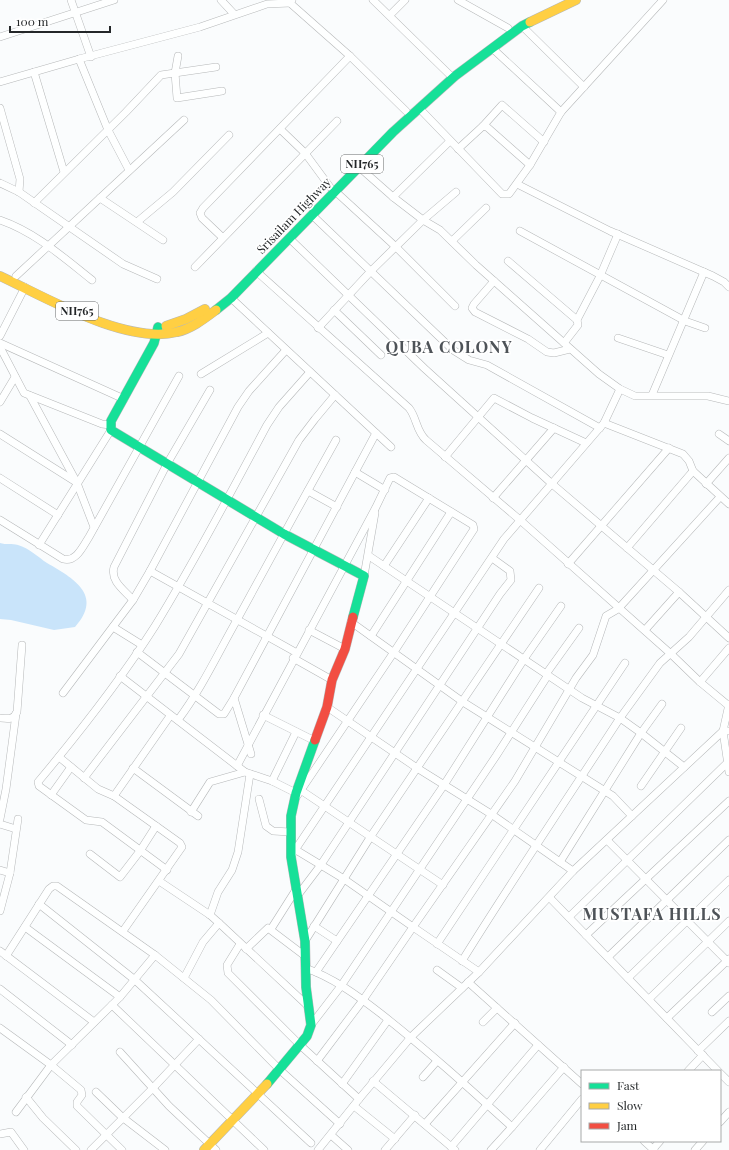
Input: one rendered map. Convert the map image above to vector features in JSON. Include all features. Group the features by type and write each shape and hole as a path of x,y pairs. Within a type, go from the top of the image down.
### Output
{"main road":[{"name":"Srisailam Highway","path":"0,276 99,322 119,329 158,330 186,319 206,308 225,293 332,189 406,111 451,76 508,28 526,15 559,0"},
{"name":"Srisailam Highway","path":"0,269 92,312 137,326 174,333 190,327 211,315 231,298 312,215 332,189 359,167 451,76 522,26 576,0"},
{"path":"158,330 110,427 138,447 196,483 284,534 364,576 345,649 332,680 327,707 297,795 290,832 305,941 305,968 311,1025 307,1036 280,1070 232,1119 210,1148"}],"street":[{"path":"71,0 90,57"},
{"path":"0,38 114,0"},
{"path":"221,0 234,14"},
{"path":"373,0 451,76"},
{"path":"390,15 405,0"},
{"path":"458,0 508,28"},
{"path":"419,108 502,194 509,194 530,165 561,112 662,0"},
{"path":"0,82 79,59 200,27 265,2 291,2 350,56 406,111"},
{"path":"522,26 584,87"},
{"path":"492,48 561,112"},
{"path":"178,56 175,73 177,98 222,92"},
{"path":"222,237 202,218 200,213 203,208 350,56"},
{"path":"79,59 108,130 130,170"},
{"path":"34,203 161,76 216,68"},
{"path":"34,72 64,172"},
{"path":"458,149 483,126 502,105 544,142"},
{"path":"0,108 20,179 19,192"},
{"path":"16,276 184,120"},
{"path":"195,267 222,237 338,121"},
{"path":"483,126 487,127 530,165"},
{"path":"280,129 305,153 332,189 396,248 455,306"},
{"path":"137,222 173,192 229,135"},
{"path":"393,198 450,141"},
{"path":"359,167 393,198 423,220 440,230 598,374 620,389 635,396 708,396 729,401"},
{"path":"0,183 19,192 123,264 157,279"},
{"path":"517,184 618,234 704,272 724,282 729,287"},
{"path":"318,328 371,271 423,220 456,192"},
{"path":"100,198 163,240"},
{"path":"452,241 486,208"},
{"path":"312,215 371,271 403,304 453,350 470,360 487,366 602,425 683,454 689,461 693,472 729,504"},
{"path":"0,220 20,227 49,246 92,280"},
{"path":"520,232 685,321 705,328"},
{"path":"564,343 578,325 577,320 600,276 618,234"},
{"path":"289,238 424,368 551,483 654,569 706,619 729,638"},
{"path":"508,261 577,320"},
{"path":"256,271 409,408 413,413 417,428 421,435 520,520 618,609 645,630 700,682 728,706 726,731 727,763 729,772"},
{"path":"652,395 668,355 685,321 704,272"},
{"path":"494,280 474,304 472,308 475,312 528,339 547,352 554,353 570,349"},
{"path":"0,336 25,287"},
{"path":"231,298 391,447"},
{"path":"334,310 381,355"},
{"path":"201,374 268,333"},
{"path":"618,338 668,355"},
{"path":"0,343 124,399"},
{"path":"0,347 24,393 110,427 78,483 39,545"},
{"path":"64,692 133,600 245,396 286,350"},
{"path":"167,870 102,822 86,820 37,784 59,757 142,645 177,588 279,407 310,372"},
{"path":"0,520 39,545 68,560 74,558 80,551 94,527 179,376"},
{"path":"0,402 15,377"},
{"path":"479,972 344,879 294,853 504,539 602,425 620,389"},
{"path":"133,600 114,580 112,572 114,566 167,464 210,390"},
{"path":"84,778 179,654 299,440 314,419 335,395"},
{"path":"30,396 78,483 94,527"},
{"path":"445,457 492,399 497,398 532,418 586,442"},
{"path":"493,498 554,428"},
{"path":"137,652 222,715 234,698 376,433"},
{"path":"0,434 78,483"},
{"path":"720,434 729,442"},
{"path":"178,720 196,697 336,440"},
{"path":"568,564 669,448"},
{"path":"706,484 729,458"},
{"path":"355,472 385,490"},
{"path":"627,548 693,472"},
{"path":"237,766 263,715 376,507 390,478 394,477 473,525 474,529 430,598 297,795"},
{"path":"0,478 58,515"},
{"path":"308,491 337,507"},
{"path":"317,1060 363,1000 491,814 515,782 569,689 593,655 606,616 618,609 720,497"},
{"path":"384,566 429,498"},
{"path":"364,576 369,556 376,507"},
{"path":"371,636 451,512"},
{"path":"369,556 547,675 620,718 684,767"},
{"path":"246,950 265,930 271,929 298,891 320,866 394,752 511,580 512,576 510,571 504,565 492,558"},
{"path":"150,571 177,588 267,636 332,680"},
{"path":"305,941 371,836 540,588"},
{"path":"462,961 511,882 538,845 620,718 647,680 660,663 672,654 706,619 729,590"},
{"path":"645,630 679,592"},
{"path":"316,972 367,895 444,785 524,659 561,606"},
{"path":"351,622 418,668 463,702 488,716 605,791 623,805 632,816"},
{"path":"113,627 142,645"},
{"path":"311,1025 341,986 466,798 512,732 547,675 580,628"},
{"path":"309,630 345,649"},
{"path":"0,819 6,789 16,714 22,645"},
{"path":"700,682 729,648"},
{"path":"437,944 625,663"},
{"path":"120,676 170,716 178,720 247,773 272,781 297,795 325,806 443,884"},
{"path":"234,698 251,754"},
{"path":"560,862 641,733 662,704"},
{"path":"327,707 371,738 514,829 573,871"},
{"path":"0,718 9,719 14,717 16,714"},
{"path":"263,715 315,741"},
{"path":"114,796 170,716"},
{"path":"641,786 681,728"},
{"path":"318,1150 373,1081 411,1037 479,972 550,898 573,871 684,767 726,731"},
{"path":"272,781 296,732"},
{"path":"59,757 98,789 114,796 180,843 182,847 123,931"},
{"path":"569,917 727,763"},
{"path":"51,795 71,767"},
{"path":"133,768 198,816"},
{"path":"191,812 210,782 247,773"},
{"path":"210,915 218,892 232,870 238,852 247,773"},
{"path":"259,799 266,826 273,831 290,832"},
{"path":"586,935 729,801"},
{"path":"0,911 10,873 18,819"},
{"path":"0,824 16,828"},
{"path":"90,854 120,877 140,851 156,826"},
{"path":"607,840 728,961 667,1018"},
{"path":"608,957 729,840"},
{"path":"0,870 10,873"},
{"path":"628,978 729,880"},
{"path":"159,881 210,915 308,1006"},
{"path":"6,956 49,889 53,886 57,886 155,954 211,1000 280,1070 340,1124"},
{"path":"550,898 717,1070"},
{"path":"39,904 135,980 311,1144"},
{"path":"649,999 729,921"},
{"path":"184,978 203,942 219,923"},
{"path":"314,926 337,941"},
{"path":"25,927 120,997"},
{"path":"271,929 305,956"},
{"path":"240,944 227,965 228,973 300,1045 359,1099"},
{"path":"0,951 94,1022"},
{"path":"16,1112 51,1065 120,997 155,954"},
{"path":"305,968 316,972 363,1000 411,1037 512,1128"},
{"path":"437,970 462,988"},
{"path":"468,982 581,1083"},
{"path":"0,989 72,1045"},
{"path":"712,1012 729,996"},
{"path":"112,1005 264,1150"},
{"path":"483,1022 497,1008"},
{"path":"342,1084 388,1020"},
{"path":"689,1070 701,1053 729,1022"},
{"path":"425,1124 515,1023"},
{"path":"0,1028 51,1065 81,1090 82,1095 77,1102 77,1106 122,1150"},
{"path":"91,1150 122,1117 153,1088 199,1039"},
{"path":"373,1081 453,1148 538,1045"},
{"path":"120,1052 210,1148"},
{"path":"423,1077 437,1061"},
{"path":"491,1150 564,1068"},
{"path":"721,1074 729,1082"},
{"path":"96,1092 122,1117 165,1150"},
{"path":"26,1097 43,1118 76,1150"},
{"path":"540,1150 581,1100"},
{"path":"354,1106 395,1139"},
{"path":"721,1121 729,1112"},
{"path":"385,1150 415,1116"},
{"path":"0,1134 4,1132 11,1132 24,1150"},
{"path":"331,1135 348,1150"},
{"path":"645,1142 653,1149"},
{"path":"695,1150 702,1142"}],"water":[{"path":"0,543 16,544 26,548 75,581 82,589 86,597 87,606 83,616 75,627 54,630 11,620 0,619"}],"traffic: fast":[{"path":"216,310 231,298 393,132 455,76 522,26 530,22"},
{"path":"158,327 154,343 111,421 111,430 284,534 364,576 353,617"},
{"path":"267,1084 307,1036 311,1025 306,987 305,941 291,857 291,816 296,793 315,740"}],"traffic: slow":[{"path":"530,22 576,0"},
{"path":"0,276 86,317 110,326 134,332 157,334 182,331 216,310"},
{"path":"166,326 186,319 205,309"},
{"path":"204,1150 267,1084"}],"traffic: jam":[{"path":"315,740 327,707 332,680 345,649 353,617"}],"district":[{"name":"QUBA COLONY","path":"449,347"},
{"name":"MUSTAFA HILLS","path":"652,914"}]}
